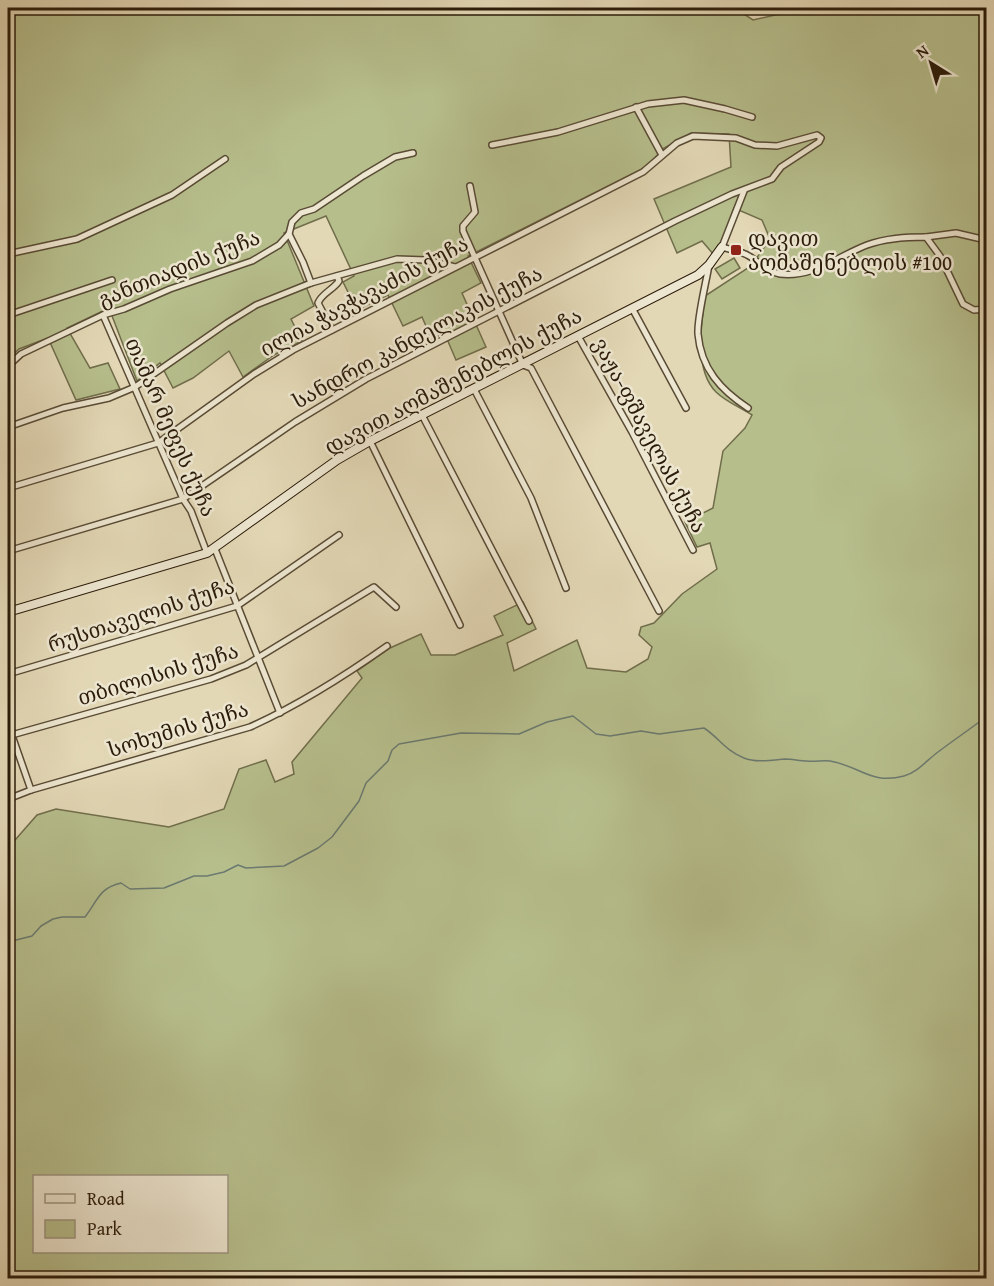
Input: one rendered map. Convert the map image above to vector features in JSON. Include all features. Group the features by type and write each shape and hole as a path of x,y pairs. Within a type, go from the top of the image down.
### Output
{"street":[{"path":"492,145 558,132 636,107 684,100 752,117"},
{"path":"636,107 662,156"},
{"name":"სანდრო კანდელაკის ქუჩა","path":"8,551 183,499 295,422 355,385 675,221 772,179 781,167 819,142 820,138 817,135 777,146 755,146 736,138"},
{"name":"ილია ჭავჭავაძის ქუჩა","path":"8,488 159,443 254,374 292,350 643,172 677,143 693,136 736,138"},
{"name":"განთიადის ქუჩა","path":"8,366 21,354 103,315 252,261 279,245 289,234 292,222 302,213 314,209 363,176 395,158 413,153"},
{"path":"8,254 77,239 172,195 225,159"},
{"path":"470,186 475,212 463,226 463,231 498,310 523,365 531,368 659,611"},
{"name":"დავით აღმაშენებლის ქუჩა","path":"8,611 211,551 337,460 370,441 698,275 709,265 722,247 744,191"},
{"path":"722,247 747,255 777,274 798,275 829,264 867,245 897,237 926,237 956,233 987,240"},
{"path":"289,234 311,283"},
{"path":"926,237 940,256 963,304 974,310 987,309"},
{"path":"8,427 63,408 110,398 135,387 256,305 311,283 397,259 426,260 455,267"},
{"path":"709,265 698,334 706,365 722,389 748,408"},
{"path":"332,330 318,303 324,294 337,284 339,281 337,276"},
{"path":"8,315 112,280"},
{"path":"632,308 686,408"},
{"name":"თამარ მეფეს ქუჩა","path":"103,315 183,499 237,606 280,713"},
{"name":"ვაჟა-ფშაველას ქუჩა","path":"578,336 632,432 693,550"},
{"path":"474,389 531,498 566,588"},
{"path":"422,415 529,621"},
{"path":"370,441 460,625"},
{"name":"რუსთაველის ქუჩა","path":"8,674 237,606 339,535"},
{"name":"თბილისის ქუჩა","path":"9,736 211,679 259,659 374,587 396,607"},
{"name":"სოხუმის ქუჩა","path":"8,799 31,790 250,727 339,680 387,646"},
{"path":"8,724 9,736 31,790"}],"green space":[{"path":"8,8 740,8 739,11 753,20 806,8 878,8 882,11 885,8 986,8 986,1278 8,1278 8,848 37,815 56,809 169,827 224,809 239,769 266,760 275,782 294,774 292,762 362,678 357,671 390,648 421,634 431,655 455,655 503,635 494,616 523,602 536,629 507,643 514,671 577,640 587,668 626,672 648,659 652,647 639,635 641,627 654,623 682,594 717,569 710,543 697,547 685,522 713,508 723,451 745,428 752,415 716,392 704,372 701,346 705,296 751,266 770,239 762,220 734,208 721,246 714,255 702,241 677,253 654,199 731,167 729,134 691,133 664,148 646,167 468,256 481,283 462,293 486,347 456,360 444,332 432,340 422,317 403,326 388,295 357,310 343,282 354,276 326,216 284,233 314,306 291,319 302,341 274,355 243,377 229,351 193,378 173,388 160,363 137,381 109,308 67,328 90,368 108,363 120,389 76,400 48,338 19,349 8,359"},
{"path":"734,258 740,268 722,279 715,269"}],"waterway":[{"path":"8,942 32,936 41,926 53,919 85,917 103,891 121,883 130,889 164,888 194,876 224,872 238,865 246,868 284,866 318,848 332,837 359,801 366,783 388,761 392,750 399,744 461,733 519,734 547,722 573,716 596,734 610,736 641,731 659,734 704,728 733,752 749,760 830,761 874,777 893,778 914,772 986,717"}],"place":[{"name":"დავით აღმაშენებლის #100","path":"736,250"}]}
